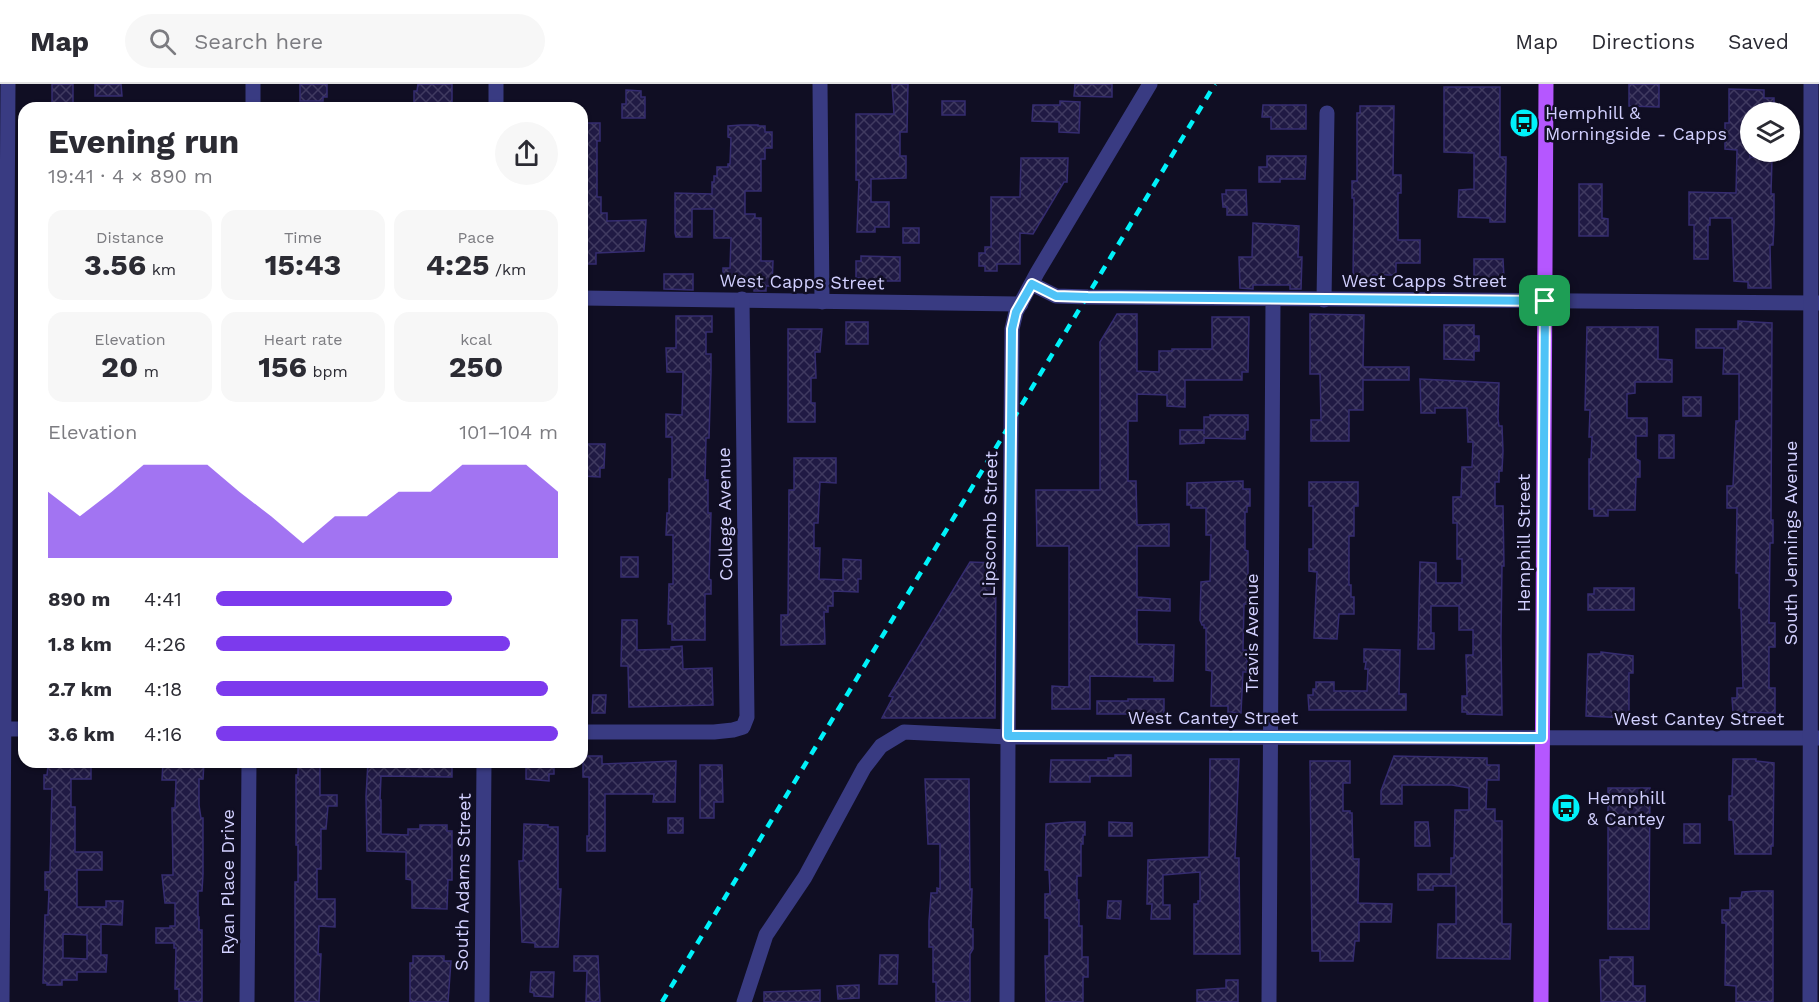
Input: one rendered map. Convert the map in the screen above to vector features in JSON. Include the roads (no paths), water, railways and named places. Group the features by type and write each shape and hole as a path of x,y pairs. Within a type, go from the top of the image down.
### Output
{"main road":[{"name":"Hemphill Street","path":"1541,1002 1546,84"}],"street":[{"path":"2,1002 8,84"},
{"path":"253,102 254,84"},
{"path":"496,84 496,102"},
{"path":"820,84 822,302"},
{"name":"Lipscomb Street","path":"1007,1002 1012,329 1020,304 1150,84"},
{"name":"South Jennings Avenue","path":"1810,1002 1815,738 1811,324 1815,303 1811,84"},
{"path":"1324,300 1326,113"},
{"name":"West Capps Street","path":"1032,284 1056,296 1815,303"},
{"name":"West Capps Street","path":"588,298 1020,304"},
{"name":"College Avenue","path":"588,732 714,732 743,727 747,717 742,299"},
{"name":"Travis Avenue","path":"1269,1002 1273,299"},
{"path":"2,729 18,729"},
{"name":"West Cantey Street","path":"744,1002 766,935 805,877 864,768 881,746 904,732 1008,736 1815,738"},
{"name":"Ryan Place Drive","path":"247,1002 249,768"},
{"name":"South Adams Street","path":"482,1002 484,768"}],"railway":[{"path":"662,1002 1215,84"}],"place":[{"name":"Hemphill & Morningside - Capps","path":"1524,123"},
{"name":"Hemphill & Cantey","path":"1566,808"}]}
